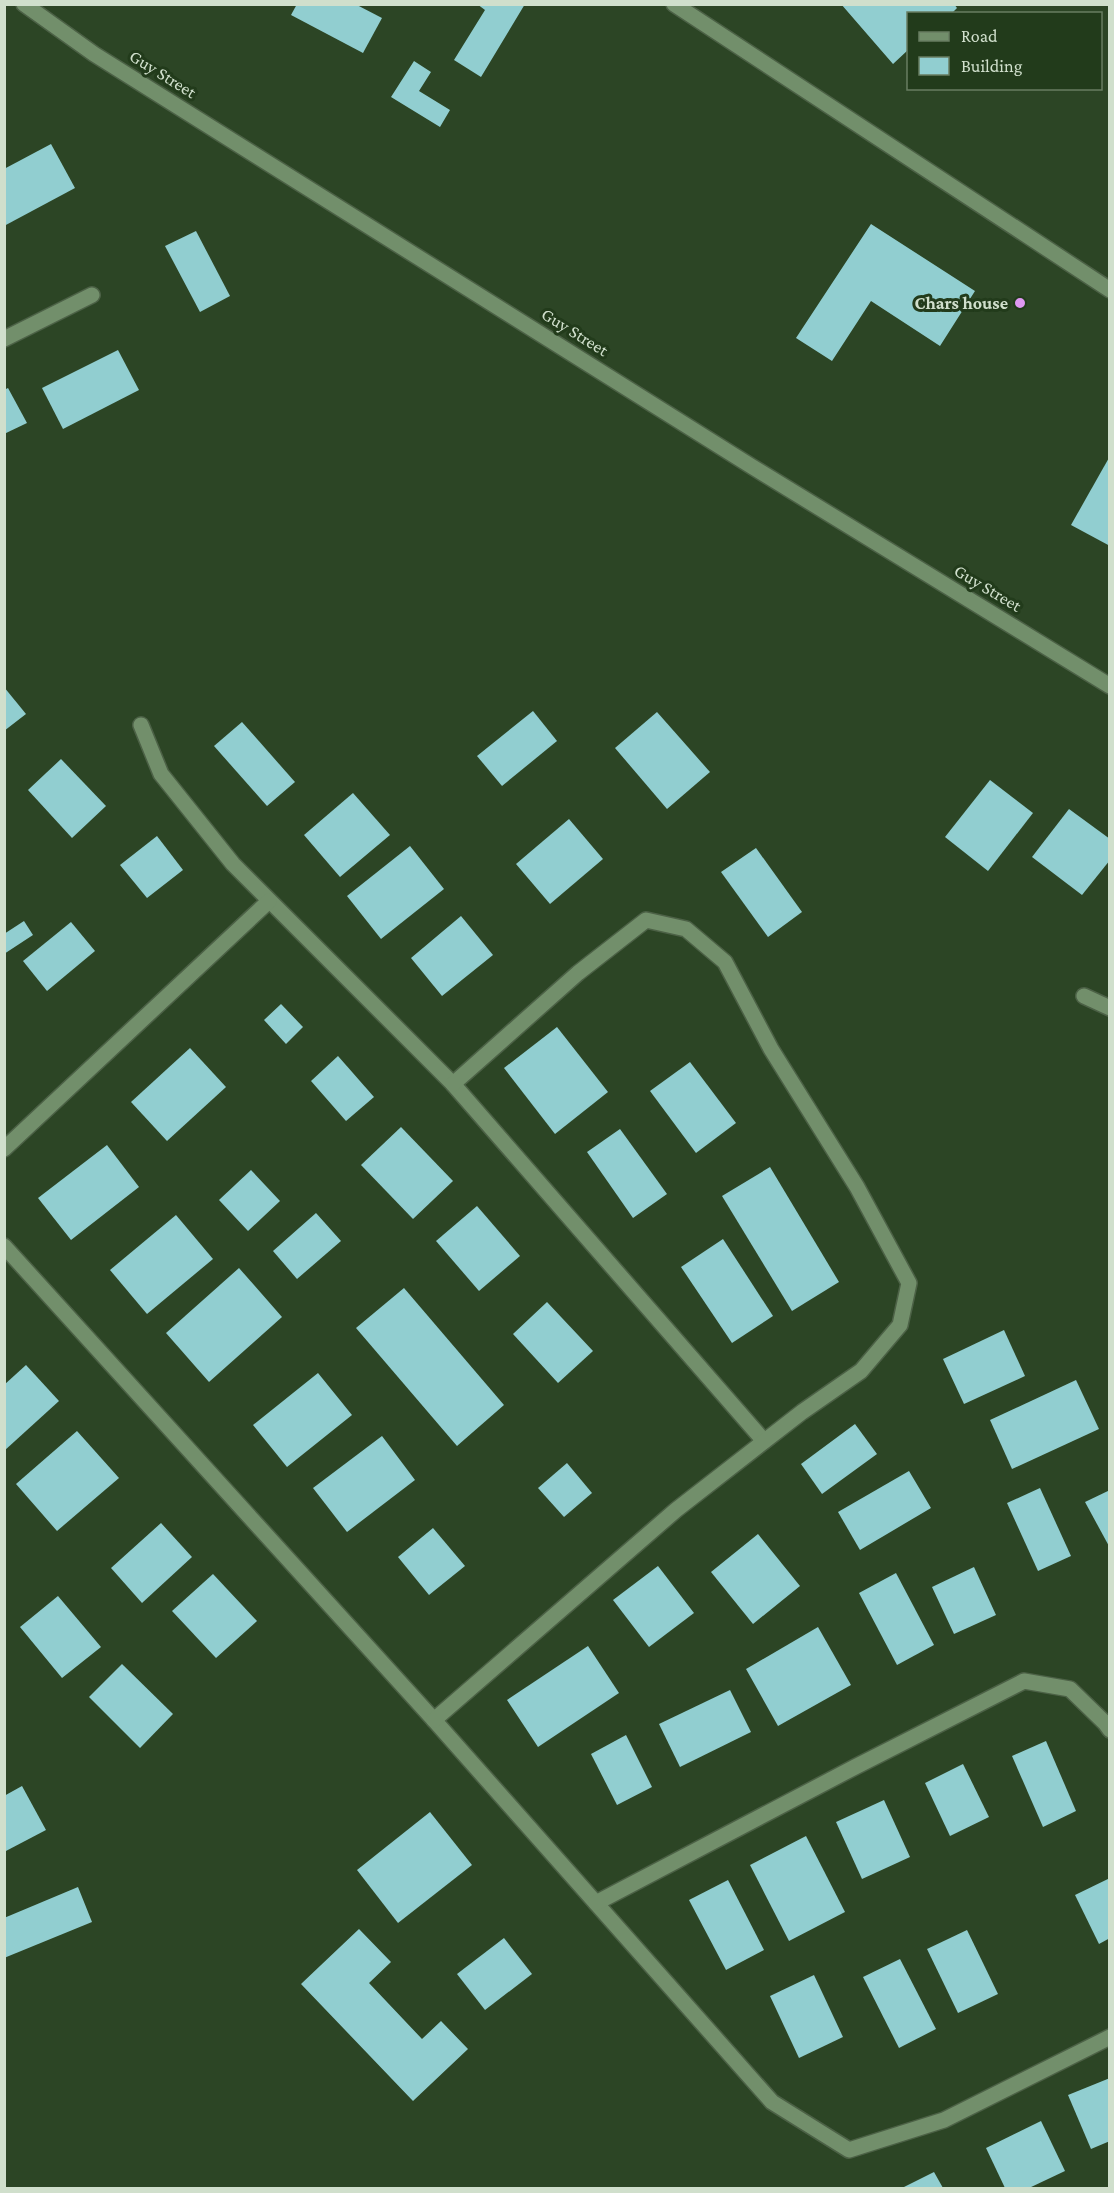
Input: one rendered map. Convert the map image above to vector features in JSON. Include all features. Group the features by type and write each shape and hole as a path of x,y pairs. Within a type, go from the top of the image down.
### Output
{"street":[{"name":"Guy Street","path":"24,4 104,60 741,460 1110,686"},
{"path":"674,4 1110,290"},
{"path":"4,339 92,295"},
{"path":"141,725 161,774 233,864 453,1084 764,1441"},
{"path":"4,1149 269,901"},
{"path":"434,1720 676,1510 802,1412 861,1371 900,1325 909,1283 857,1187 771,1049 725,962 686,929 646,920 578,973 453,1084"},
{"path":"1084,996 1110,1008"},
{"path":"4,1246 434,1720 772,2102 849,2150 944,2120 1110,2037"},
{"path":"596,1903 1024,1681 1070,1689 1110,1730"}],"building":[{"path":"297,4 355,4 382,18 363,53 291,15"},
{"path":"477,4 525,4 481,77 454,60 485,10"},
{"path":"841,4 954,4 957,8 953,12 907,12 907,51 893,64"},
{"path":"414,61 431,72 419,91 450,110 440,127 391,97"},
{"path":"51,144 75,188 4,226 4,169"},
{"path":"871,224 975,291 940,346 871,301 832,361 796,338"},
{"path":"196,231 230,296 200,312 165,246"},
{"path":"118,350 139,390 63,429 42,388"},
{"path":"8,388 27,423 4,434 4,390"},
{"path":"1110,456 1110,546 1071,525"},
{"path":"4,687 26,714 4,731"},
{"path":"533,711 557,741 502,786 477,756"},
{"path":"657,712 710,772 667,809 615,748"},
{"path":"242,722 295,782 267,806 214,746"},
{"path":"61,759 106,806 72,838 28,790"},
{"path":"990,780 1033,813 988,871 945,837"},
{"path":"353,793 390,835 340,877 304,835"},
{"path":"1069,809 1110,839 1110,860 1082,895 1032,857"},
{"path":"569,819 603,859 550,904 516,864"},
{"path":"157,836 183,870 147,898 120,865"},
{"path":"410,846 444,889 381,939 347,896"},
{"path":"756,848 802,912 768,937 721,872"},
{"path":"461,916 493,955 442,996 411,958"},
{"path":"24,921 33,935 4,954 4,934"},
{"path":"71,922 95,951 47,991 23,961"},
{"path":"281,1004 303,1027 286,1044 264,1020"},
{"path":"557,1027 608,1092 555,1134 504,1068"},
{"path":"190,1048 226,1087 167,1141 131,1102"},
{"path":"338,1056 374,1097 346,1121 311,1081"},
{"path":"690,1062 736,1123 696,1153 650,1091"},
{"path":"401,1127 453,1181 413,1219 361,1165"},
{"path":"620,1129 667,1194 633,1218 587,1152"},
{"path":"107,1145 139,1187 71,1240 38,1198"},
{"path":"770,1167 839,1282 792,1311 722,1196"},
{"path":"251,1170 280,1201 248,1231 219,1200"},
{"path":"477,1206 520,1256 479,1291 436,1241"},
{"path":"316,1213 341,1241 297,1279 273,1251"},
{"path":"176,1215 213,1259 147,1314 110,1270"},
{"path":"723,1239 773,1316 732,1343 681,1267"},
{"path":"239,1268 282,1317 209,1382 166,1333"},
{"path":"404,1288 504,1405 457,1446 356,1328"},
{"path":"547,1302 593,1351 558,1383 513,1334"},
{"path":"1004,1330 1025,1376 964,1404 943,1359"},
{"path":"26,1365 59,1401 4,1451 4,1385"},
{"path":"318,1373 352,1415 287,1467 253,1425"},
{"path":"1076,1380 1099,1429 1012,1469 990,1420"},
{"path":"855,1424 877,1454 822,1494 801,1464"},
{"path":"77,1431 119,1478 57,1531 16,1484"},
{"path":"382,1436 415,1480 347,1532 313,1488"},
{"path":"567,1463 592,1493 564,1517 538,1488"},
{"path":"909,1471 931,1508 860,1550 838,1512"},
{"path":"1040,1488 1071,1556 1038,1571 1007,1503"},
{"path":"1110,1490 1110,1548 1085,1502"},
{"path":"161,1523 192,1557 142,1603 111,1568"},
{"path":"433,1528 465,1566 429,1595 398,1557"},
{"path":"758,1534 800,1586 753,1624 711,1572"},
{"path":"658,1566 694,1613 649,1647 613,1600"},
{"path":"974,1567 996,1615 954,1634 932,1587"},
{"path":"896,1573 934,1645 897,1665 859,1593"},
{"path":"213,1574 257,1621 216,1658 172,1611"},
{"path":"58,1596 101,1647 62,1678 20,1627"},
{"path":"818,1627 851,1685 778,1726 746,1669"},
{"path":"588,1646 619,1693 538,1747 507,1700"},
{"path":"122,1664 173,1714 140,1748 89,1697"},
{"path":"730,1690 751,1732 680,1767 659,1724"},
{"path":"626,1735 652,1787 617,1805 591,1754"},
{"path":"1046,1741 1076,1811 1043,1827 1012,1756"},
{"path":"963,1764 989,1817 950,1836 925,1783"},
{"path":"22,1786 46,1830 4,1852 4,1796"},
{"path":"884,1800 910,1857 862,1879 836,1822"},
{"path":"430,1812 472,1865 398,1923 357,1870"},
{"path":"806,1836 845,1912 789,1941 750,1865"},
{"path":"1110,1878 1110,1938 1099,1944 1075,1895"},
{"path":"728,1880 764,1950 726,1970 689,1900"},
{"path":"78,1887 92,1922 4,1958 4,1918"},
{"path":"359,1929 391,1962 369,1983 422,2039 441,2021 468,2049 413,2101 301,1984"},
{"path":"967,1930 998,1994 958,2013 927,1949"},
{"path":"504,1938 532,1974 485,2010 457,1974"},
{"path":"900,1959 936,2029 899,2048 863,1977"},
{"path":"814,1975 843,2037 799,2058 770,1996"},
{"path":"1110,2078 1110,2141 1091,2149 1068,2095"},
{"path":"1041,2121 1065,2171 1029,2188 1005,2188 986,2148"},
{"path":"934,2172 943,2188 902,2188"}],"place":[{"name":"Chars house","path":"1020,303"}]}
